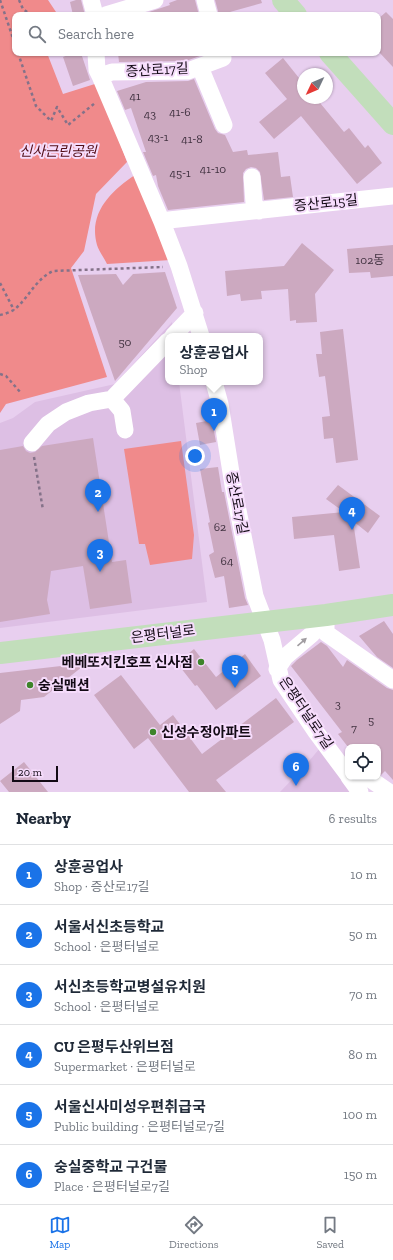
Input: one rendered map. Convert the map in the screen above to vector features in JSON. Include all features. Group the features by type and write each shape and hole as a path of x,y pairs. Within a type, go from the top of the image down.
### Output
{"main road":[{"path":"283,0 293,12"},
{"path":"333,56 389,113"},
{"name":"은평터널로","path":"0,653 326,615 393,605"}],"street":[{"path":"91,0 94,12"},
{"path":"116,12 154,0"},
{"path":"205,0 208,12"},
{"path":"96,56 97,70 106,95 162,222 179,266 200,333"},
{"path":"200,67 223,58"},
{"name":"증산로17길","path":"100,76 112,72 188,71 200,67 224,125"},
{"path":"162,222 259,211 254,203 252,177"},
{"name":"증산로15길","path":"259,211 393,196"},
{"path":"176,333 195,313"},
{"path":"32,443 48,424 66,412 89,403 112,399 165,344"},
{"name":"증산로17길","path":"215,385 220,404 233,485 256,596 266,622"},
{"path":"112,399 122,411 125,430"},
{"path":"278,669 285,657 312,634 326,615"},
{"path":"326,615 326,633 393,680"},
{"name":"은평터널로7길","path":"266,622 272,640 281,680 316,732 342,761"},
{"name":"은평터널로7길","path":"352,780 360,792"},
{"path":"371,780 389,792"}],"path":[{"path":"0,0 12,35"},
{"path":"19,0 23,9 27,12"},
{"path":"19,56 36,106 51,121 57,107 68,125 106,95"},
{"path":"0,315 14,310 45,275 53,271 179,266"},
{"path":"0,283 14,310"},
{"path":"0,374 6,376 21,393"},
{"path":"32,443 43,510"}],"shaded area":[{"path":"172,322 174,333 165,333 165,385 179,385 207,602 0,628 0,423 13,418 35,402 115,384"},
{"path":"320,748 350,792 280,792 304,767"}],"green space":[{"name":"신사근린공원","path":"0,0 48,0 56,12 12,12 12,56 48,56 63,94 98,83 127,162 96,194 84,251 71,268 107,377 6,404 0,413"},
{"path":"135,175 171,260 107,264 97,245 95,233 99,213 110,196"},
{"path":"181,441 194,535 192,559 150,565 145,544 139,544 124,449"}],"building":[{"path":"81,0 84,12 72,12 70,2"},
{"path":"177,0 195,0 198,12 149,12 170,5 169,3"},
{"path":"215,0 261,0 262,3 230,12 218,12"},
{"path":"386,12 393,19 393,67 381,54 381,16"},
{"path":"82,56 90,80 73,86 63,57"},
{"path":"118,56 200,56 186,61 119,62"},
{"path":"283,58 297,76 297,104 321,104 344,132 349,128 365,148 368,145 382,163 357,184 301,116 274,139 259,122 287,99 265,73"},
{"path":"194,79 215,129 218,133 225,135 233,152 247,150 248,155 278,152 281,177 290,176 293,197 264,200 260,172 256,168 251,167 246,169 243,173 244,202 168,210 158,186 156,175 153,176 143,152 146,152 131,108 125,110 117,91 146,82 188,81"},
{"path":"302,243 334,270 315,294 317,322 296,323 296,320 290,321 288,289 261,291 262,299 241,301 240,294 227,296 225,271 284,266"},
{"path":"393,245 393,276 371,278 370,272 349,273 347,249"},
{"path":"165,272 177,308 115,381 78,275 116,274 123,285 133,274"},
{"path":"343,329 358,460 336,463 333,438 324,439 322,417 330,416 325,376 319,377 316,354 322,354 320,332"},
{"path":"212,420 216,442 200,445 196,423"},
{"path":"93,438 112,562 126,560 132,603 90,609 83,566 51,571 47,600 50,614 0,622 0,450 23,446 26,451 30,453 35,452 42,446"},
{"path":"218,467 245,598 248,605 229,608 224,576 215,578 209,555 214,552 200,469"},
{"path":"338,485 380,516 368,533 353,521 360,568 339,571 334,535 294,539 292,517 344,512 326,499"},
{"path":"384,621 393,634 393,668 377,657 359,636"},
{"path":"321,642 327,646 343,667 347,660 387,688 393,690 393,780 385,771 381,775 381,744 346,744 338,734 342,732 291,666"},
{"path":"194,649 216,677 245,654 261,676 216,710 197,685 195,686 177,663"},
{"name":"숭실맨션","path":"87,663 44,697 21,700 20,711 0,724 0,673"},
{"name":"신성수정아파트","path":"121,675 160,725 173,715 202,754 276,698 294,722 216,780 226,792 189,792 148,738 134,749 94,695"},
{"path":"24,762 48,792 9,792 0,781"}],"place":[{"name":"상훈공업사","path":"214,431"},
{"name":"서울서신초등학교","path":"98,512"},
{"name":"CU 은평두산위브점","path":"352,530"},
{"name":"서신초등학교병설유치원","path":"100,572"},
{"name":"베베또치킨호프 신사점","path":"201,662"},
{"name":"숭실맨션","path":"30,685"},
{"name":"서울신사미성우편취급국","path":"235,688"},
{"name":"신성수정아파트","path":"153,732"},
{"name":"숭실중학교 구건물","path":"296,786"}]}
